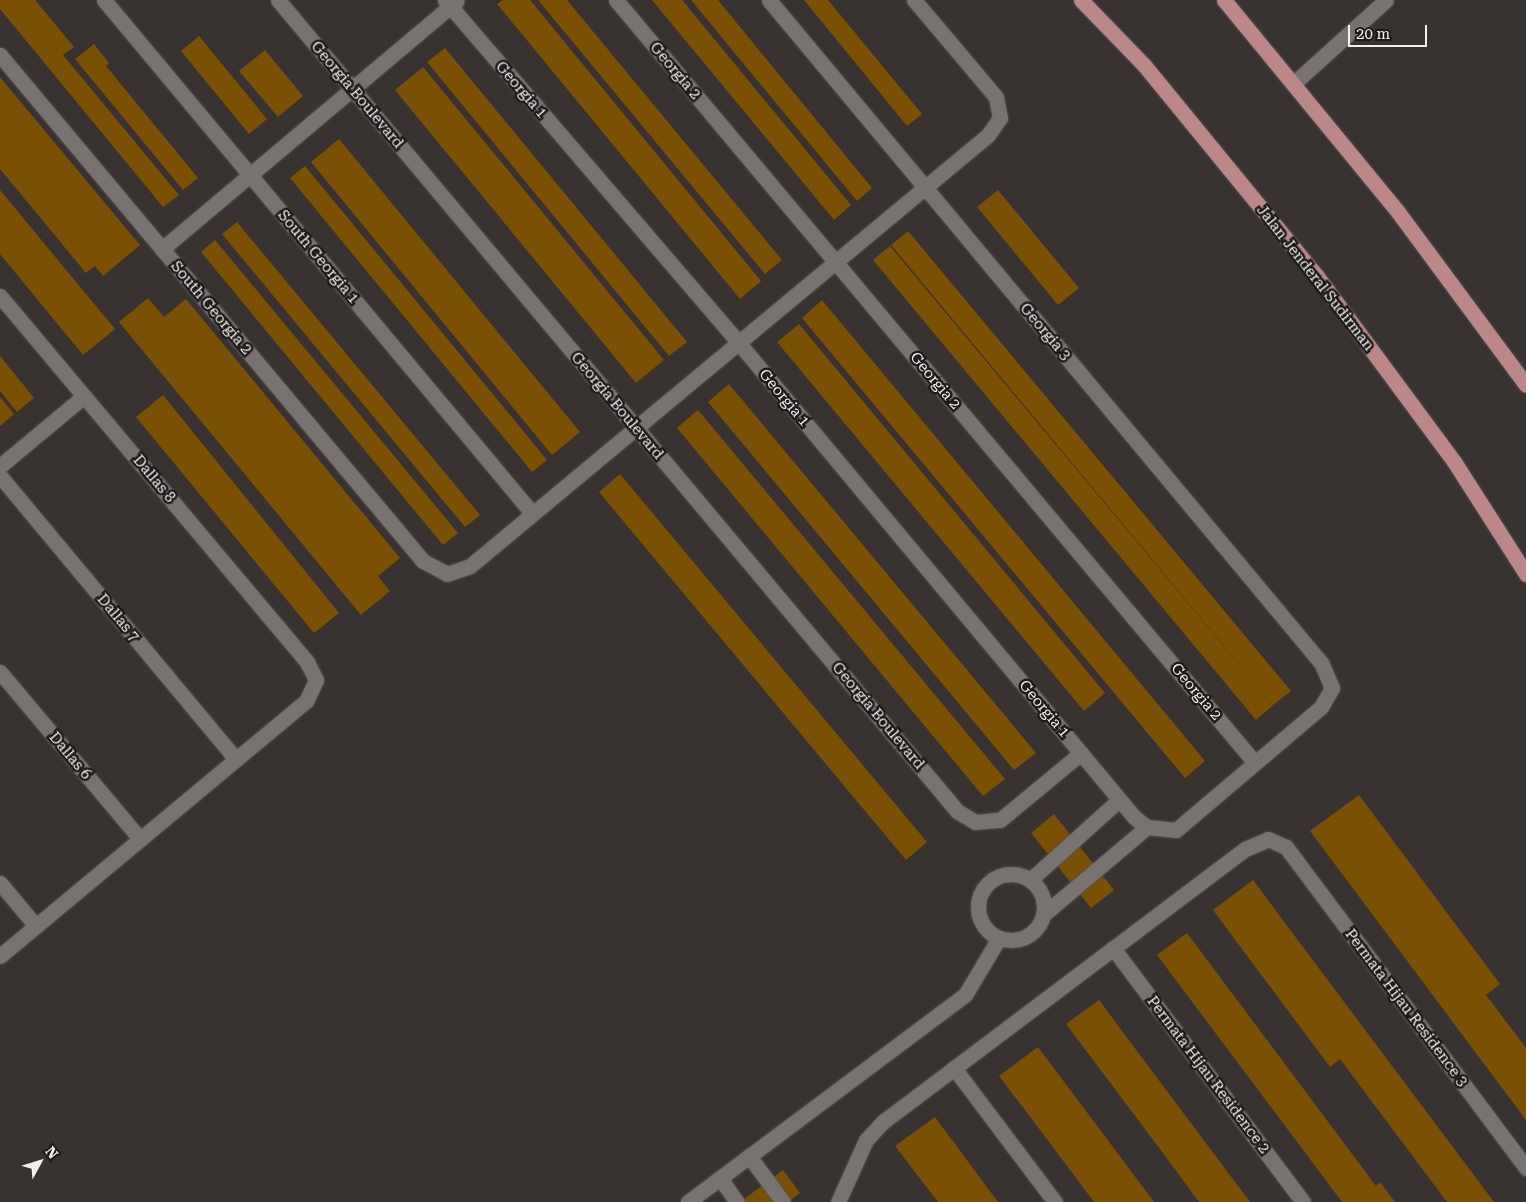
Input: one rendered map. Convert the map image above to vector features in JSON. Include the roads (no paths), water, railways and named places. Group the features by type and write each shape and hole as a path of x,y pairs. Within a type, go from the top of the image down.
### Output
{"main road":[{"path":"1070,0 1094,13"},
{"name":"Jalan Jenderal Sudirman","path":"1081,0 1144,65 1316,275 1455,463 1526,574"},
{"path":"1224,0 1398,212 1526,385"}],"street":[{"name":"South Georgia 1","path":"104,0 532,513"},
{"name":"Georgia Boulevard","path":"278,0 957,811 976,822 1000,820 1081,753"},
{"name":"Georgia 2","path":"616,0 1255,762"},
{"name":"Georgia 3","path":"768,0 1322,664 1332,688 1322,707 1255,762"},
{"path":"532,513 988,135 1000,118 996,97 914,0"},
{"path":"1293,84 1386,0"},
{"path":"162,249 453,2"},
{"name":"Georgia 1","path":"453,2 1119,800 1147,827"},
{"name":"South Georgia 2","path":"0,56 423,561 447,574 470,566 532,513"},
{"name":"Dallas 8","path":"0,296 307,662 316,680 306,701 236,759"},
{"path":"0,466 84,396"},
{"name":"Dallas 7","path":"0,476 236,759"},
{"name":"Dallas 6","path":"0,672 140,839"},
{"path":"0,956 236,759"},
{"path":"1044,914 1042,895 1030,880 1003,876 981,892 978,910 984,927 999,938 1018,940 1035,931 1044,914 1147,827 1176,830 1255,762"},
{"path":"1030,880 1119,800"},
{"name":"Permata Hijau Residence 3","path":"1113,948 1245,849 1268,839 1286,848 1526,1168"},
{"path":"0,883 36,926"},
{"path":"688,1202 965,994 999,938"},
{"path":"838,1202 866,1140 954,1068 1113,948"},
{"name":"Permata Hijau Residence 2","path":"1113,948 1303,1202"},
{"path":"954,1068 1055,1202"},
{"path":"749,1156 783,1202"},
{"path":"720,1178 737,1202"}]}
